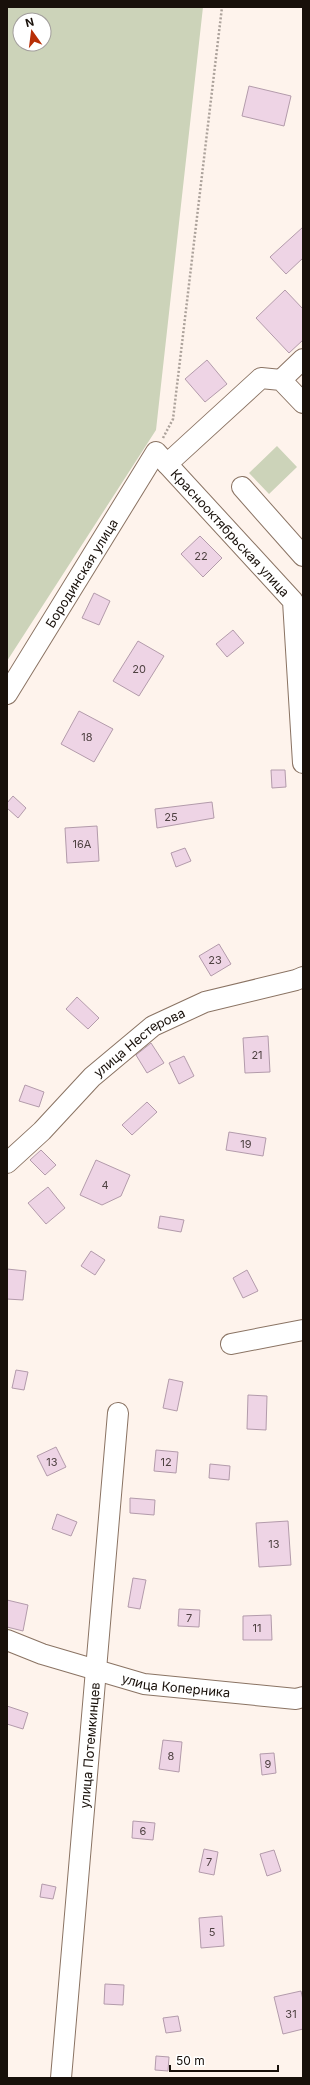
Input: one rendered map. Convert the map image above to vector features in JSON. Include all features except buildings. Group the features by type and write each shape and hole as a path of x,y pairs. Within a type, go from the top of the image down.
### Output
{"street":[{"path":"303,359 281,380 303,403"},
{"name":"Бородинская улица","path":"7,694 161,458 261,378 281,380"},
{"name":"Краснооктябрьская улица","path":"161,458 293,601 303,763"},
{"path":"242,487 303,556"},
{"name":"улица Нестерова","path":"7,1163 42,1131 92,1077 153,1026 205,1002 303,977"},
{"path":"231,1344 303,1330"},
{"name":"улица Потемкинцев","path":"61,2078 118,1413"},
{"name":"улица Коперника","path":"7,1640 42,1654 144,1684 296,1699 303,1697"}],"path":[{"path":"161,458 173,419 222,7"}],"green space":[{"path":"7,7 203,7 156,430 7,661"},
{"path":"277,446 297,467 269,494 249,473"}]}
